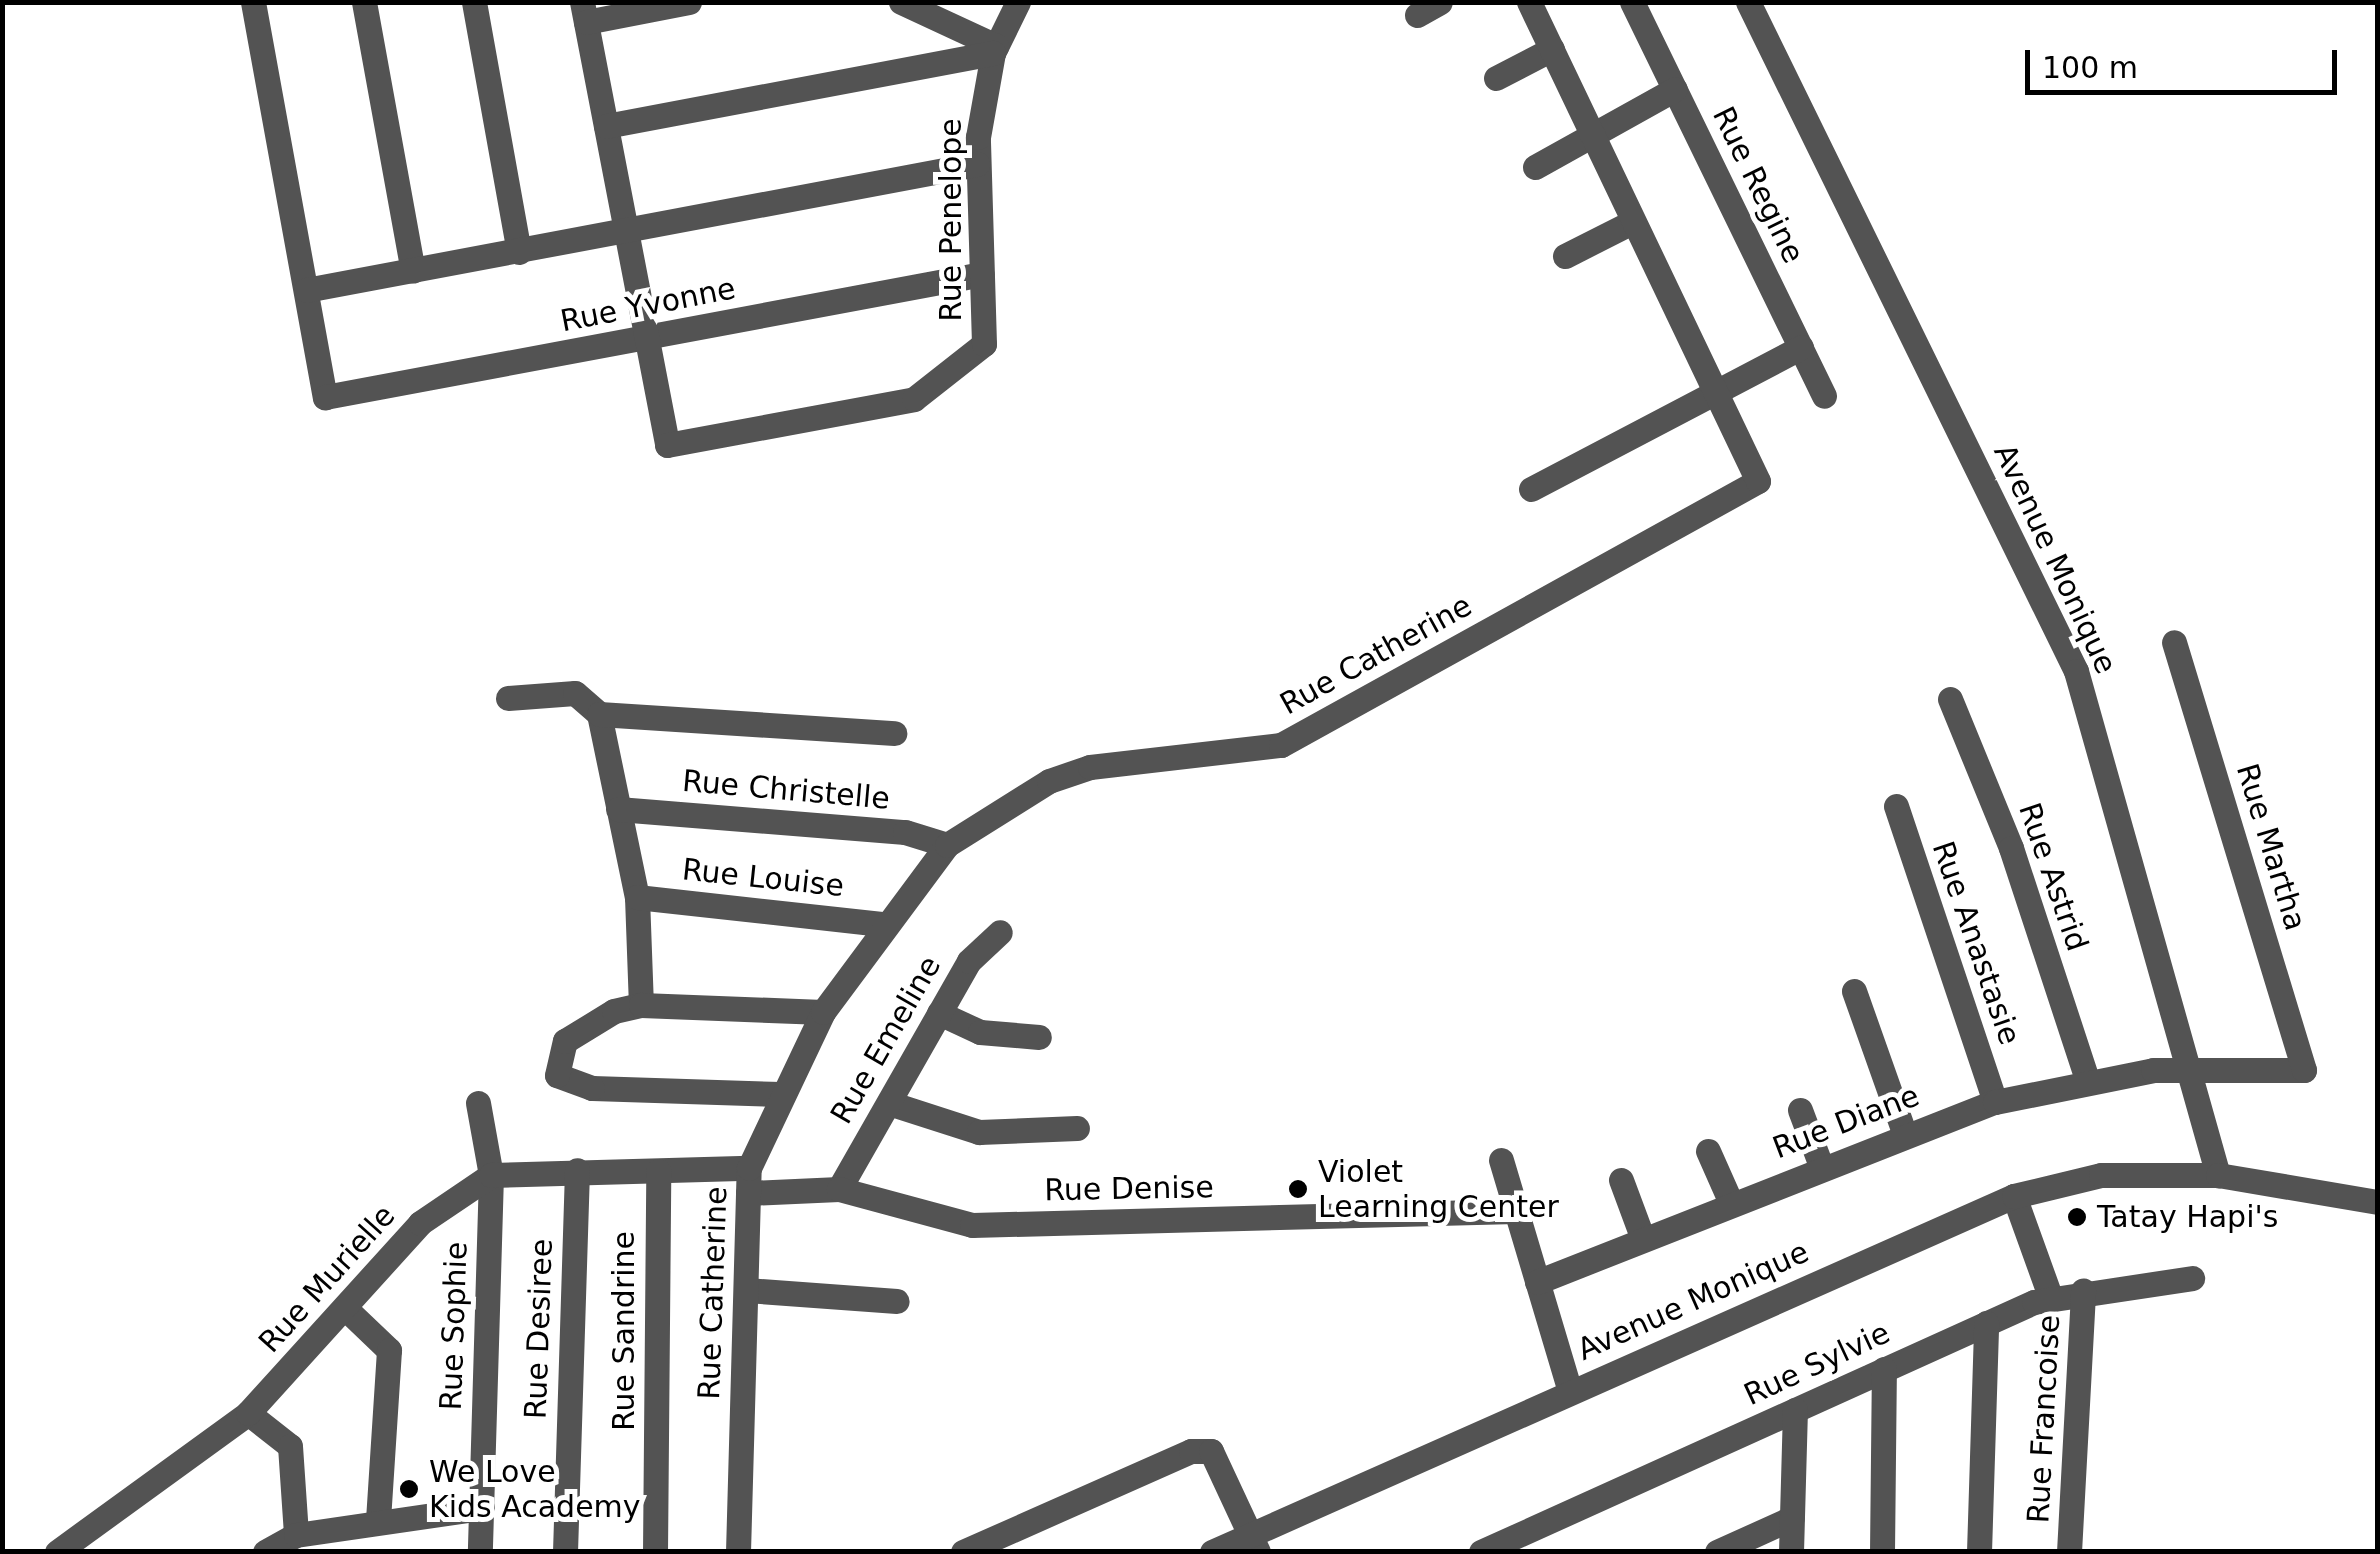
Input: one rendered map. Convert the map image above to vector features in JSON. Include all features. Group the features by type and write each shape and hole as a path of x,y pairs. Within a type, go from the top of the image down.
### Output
{"street":[{"path":"252,2 306,290 977,164"},
{"path":"364,2 412,271"},
{"path":"474,2 519,252"},
{"path":"646,339 584,12 689,2"},
{"path":"901,2 995,50"},
{"name":"Rue Penelope","path":"646,339 667,445 914,399 984,344 977,164 995,50 1018,2"},
{"name":"Rue Catherine","path":"738,1552 749,1181 780,1094 823,1012 882,924 948,845 1049,781 1090,767 1281,745 1758,481 1713,394 1529,2"},
{"name":"Rue Regine","path":"1632,2 1824,396"},
{"name":"Avenue Monique","path":"1748,2 2076,671 2218,1175"},
{"path":"1496,78 1552,49"},
{"path":"606,126 995,50"},
{"path":"1534,167 1674,88"},
{"path":"1565,256 1632,222"},
{"name":"Rue Yvonne","path":"306,290 325,397 982,274"},
{"path":"1531,490 1801,348"},
{"name":"Rue Martha","path":"2174,642 2304,1070"},
{"path":"508,698 574,693 599,714 894,733"},
{"name":"Rue Astrid","path":"1950,699 2011,848 2087,1079"},
{"path":"599,714 637,897 642,1006"},
{"name":"Rue Anastasie","path":"1896,806 1996,1102"},
{"name":"Rue Christelle","path":"618,809 905,832 948,845"},
{"name":"Rue Louise","path":"637,897 882,924"},
{"name":"Rue Emeline","path":"839,1188 969,960 1000,932"},
{"path":"1854,991 1904,1132"},
{"path":"780,1094 592,1088 557,1076 565,1041 614,1010 642,1006 823,1012"},
{"path":"938,1013 980,1032 1039,1036"},
{"name":"Rue Diane","path":"1537,1282 1904,1132 1996,1102 2087,1079 2191,1069 2304,1070"},
{"name":"Rue Sophie","path":"478,1103 491,1175 480,1552"},
{"path":"888,1103 979,1132 1077,1128"},
{"path":"1800,1110 1820,1166"},
{"path":"1708,1151 1731,1203"},
{"path":"1502,1160 1570,1392"},
{"name":"Rue Desiree","path":"564,1552 577,1170"},
{"path":"491,1175 658,1170 749,1181"},
{"name":"Rue Sandrine","path":"655,1552 658,1170"},
{"name":"Rue Murielle","path":"58,1552 248,1413 420,1223 491,1175"},
{"name":"Avenue Monique","path":"1212,1552 1254,1543 1570,1392 2014,1196 2101,1176 2218,1175 2378,1202"},
{"path":"1621,1180 1643,1239"},
{"name":"Rue Denise","path":"749,1181 839,1188 972,1226 1516,1211"},
{"name":"Rue Francoise","path":"2014,1196 2050,1296"},
{"name":"Rue Sylvie","path":"1480,1552 2050,1296 2192,1278"},
{"path":"746,1290 897,1302"},
{"name":"Rue Francoise","path":"2069,1552 2083,1290"},
{"path":"345,1308 388,1350 378,1522"},
{"path":"1978,1552 1986,1323"},
{"path":"1882,1552 1884,1370"},
{"path":"1791,1552 1795,1410"},
{"path":"248,1413 290,1446 296,1535"},
{"path":"963,1552 1191,1451 1211,1450 1254,1543"},
{"path":"265,1552 296,1535 482,1508"},
{"path":"1717,1552 1792,1518"}],"place":[{"name":"Violet Learning Center","path":"1298,1189"},
{"name":"Tatay Hapi's","path":"2077,1217"},
{"name":"We Love Kids Academy","path":"409,1489"}]}
